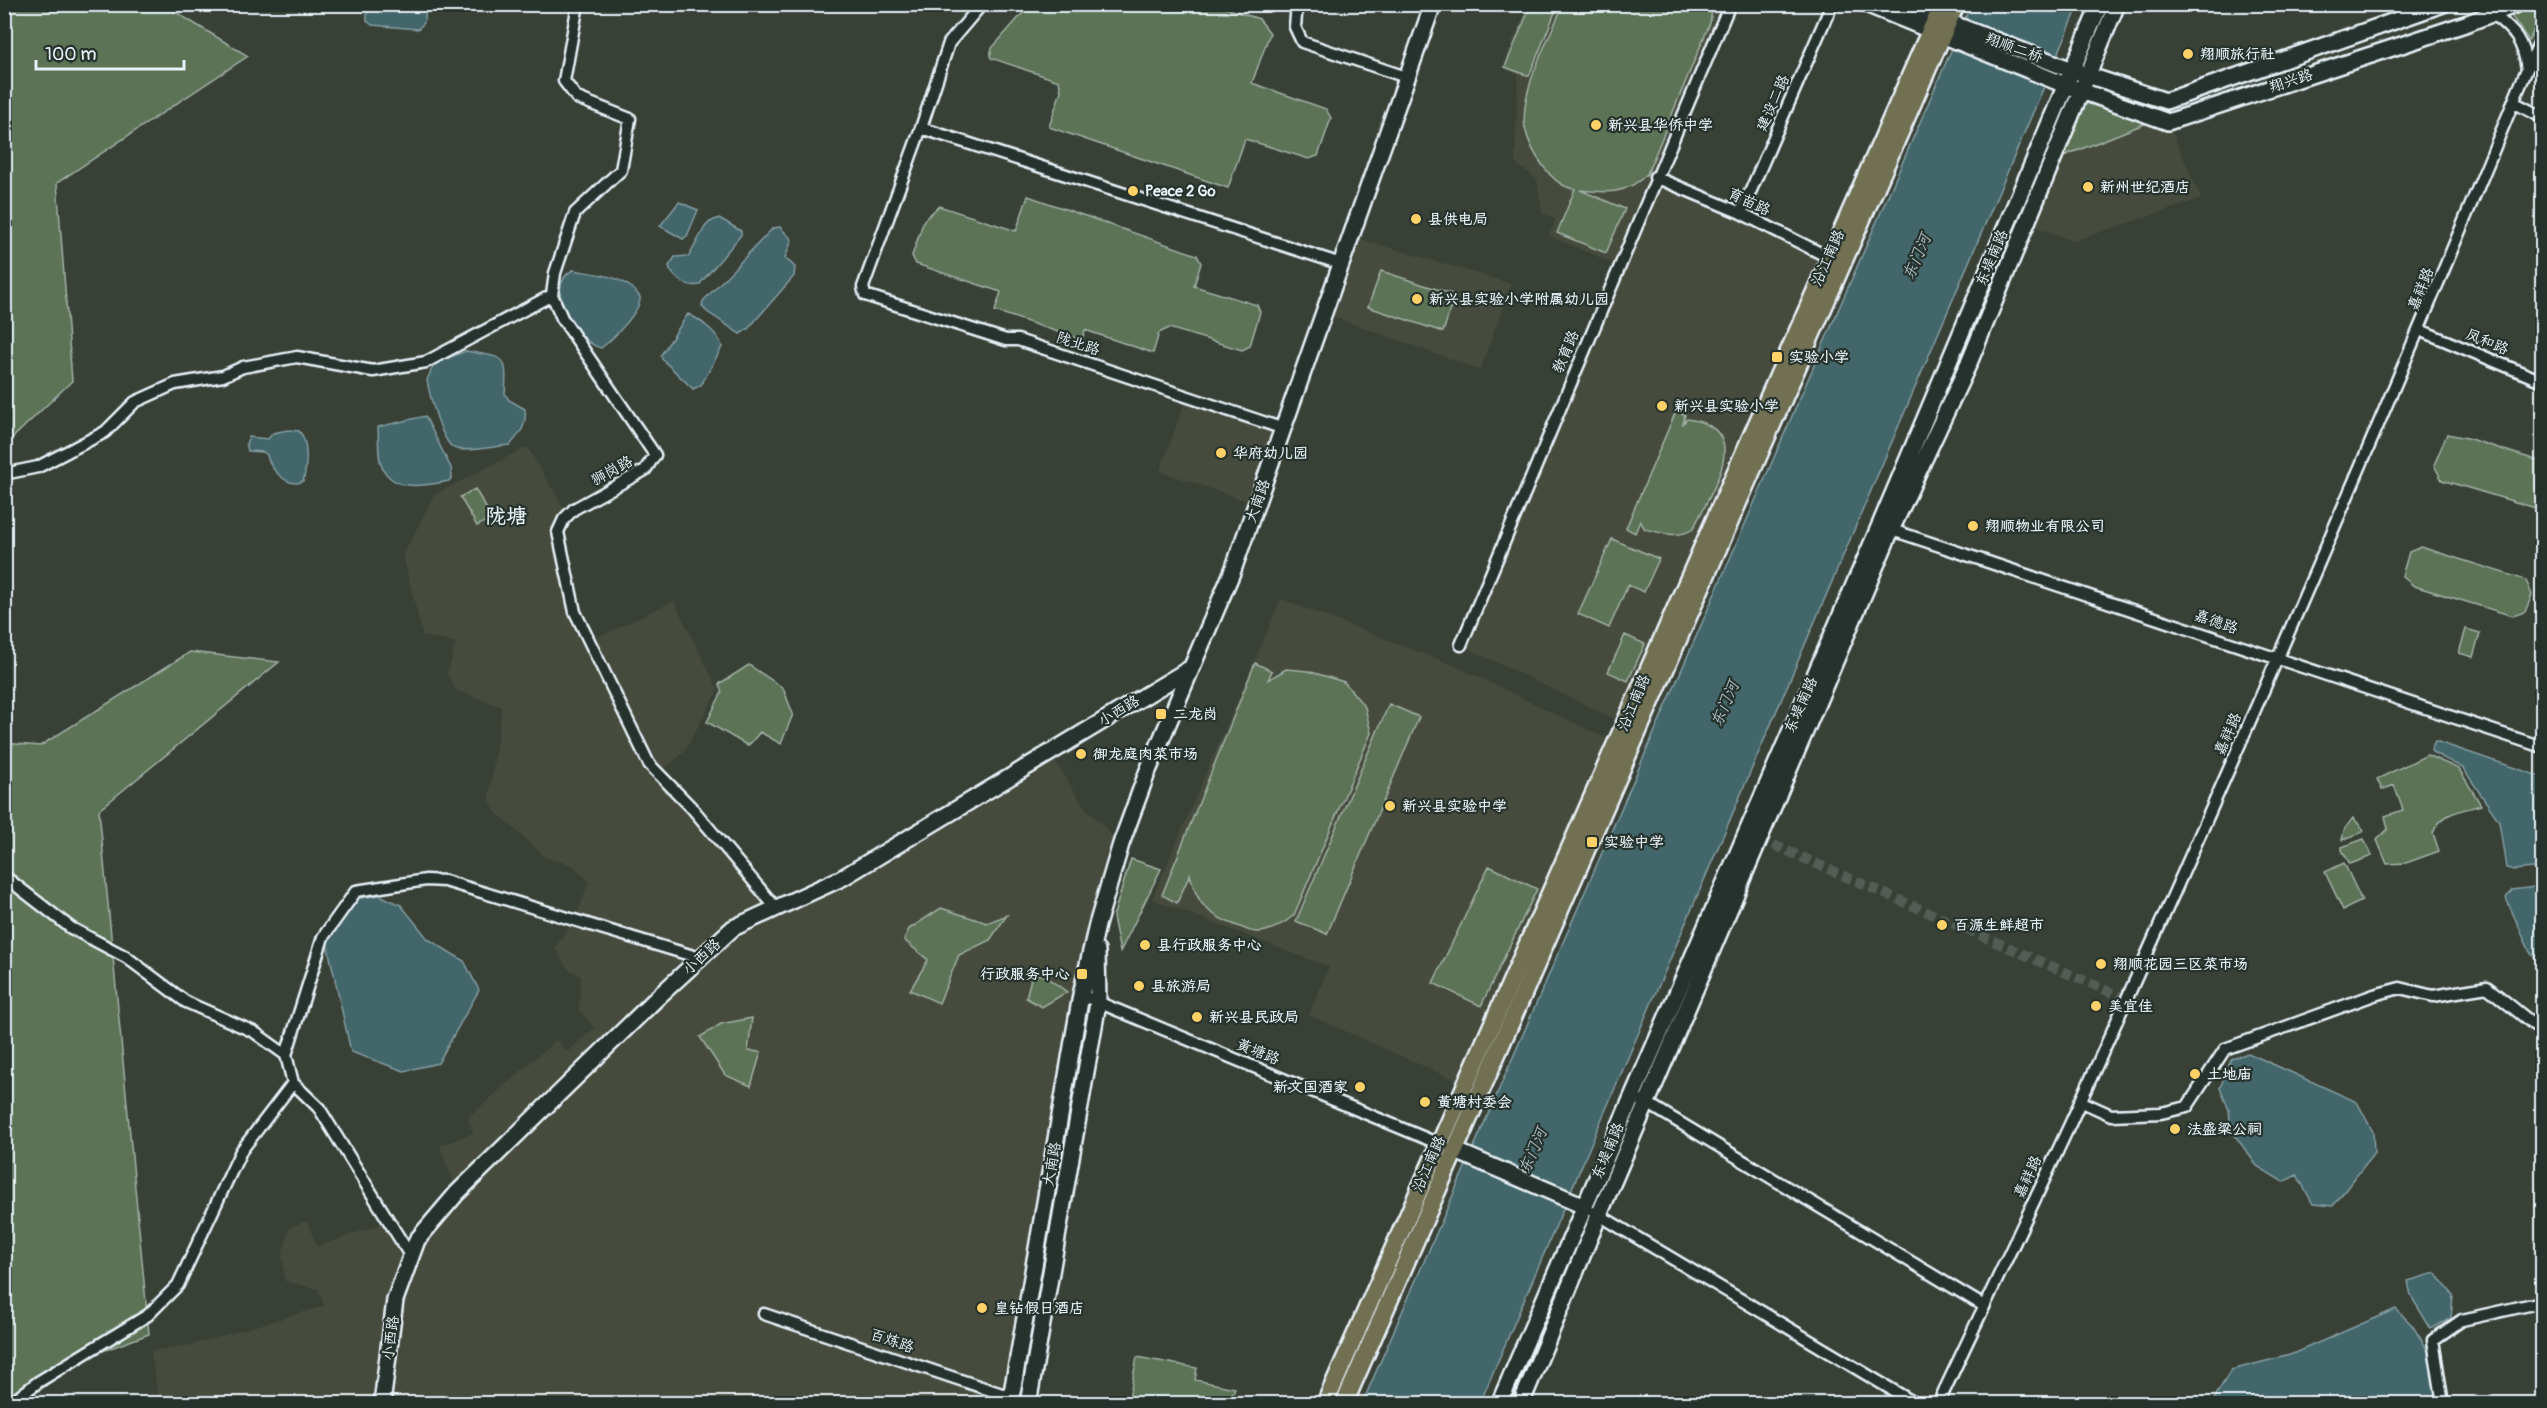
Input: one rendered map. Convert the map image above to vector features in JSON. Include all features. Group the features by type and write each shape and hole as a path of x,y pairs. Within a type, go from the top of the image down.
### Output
{"main road":[{"name":"大南路","path":"1010,1400 1081,995 1097,925 1121,844 1147,773 1233,570 1433,4"},
{"path":"1866,4 1944,26"},
{"path":"1902,4 1944,26"},
{"name":"沿江南路","path":"1324,1404 1828,257 1956,4"},
{"name":"东堤南路","path":"1521,1404 1886,528 2100,4"},
{"name":"东堤南路","path":"1499,1404 1632,1094 1886,528 1969,363 2118,4"},
{"name":"翔兴路","path":"2072,70 2166,101 2444,4"},
{"name":"翔兴路","path":"2066,85 2168,122 2517,4"},
{"name":"沿江南路","path":"1344,1404 1944,26"},
{"name":"翔顺二桥","path":"1944,26 2072,70"},
{"name":"翔顺二桥","path":"1944,26 2066,85"},
{"name":"小西路","path":"382,1404 395,1300 417,1240 457,1193 700,958 733,928 842,878 1191,668"},
{"name":"大南路","path":"1028,1404 1098,1003 1097,925"},
{"path":"1456,1151 1584,1206"}],"street":[{"path":"4,474 38,467 105,432 135,402 175,384 223,376 243,368 297,357 373,371 426,363 552,295 555,273 575,213 621,170 630,119 577,98 564,81 578,4"},
{"path":"982,4 949,43 921,128 1341,264"},
{"path":"1298,4 1295,27 1302,42 1406,77"},
{"name":"教育路","path":"1461,645 1655,177 1730,4"},
{"name":"建设二路","path":"1741,213 1832,4"},
{"path":"2493,14 2513,31 2524,49 2527,69"},
{"name":"嘉祥路","path":"1938,1404 2080,1101 2277,659 2420,330 2542,37"},
{"path":"2513,102 2542,117"},
{"name":"陇北路","path":"921,128 863,291 865,295 1006,340 1018,340 1284,429"},
{"name":"育苗路","path":"1655,177 1741,213 1828,257"},
{"name":"狮岗路","path":"552,295 562,318 655,455 645,470 574,509 564,519 558,532 575,612 649,764 692,808 776,908"},
{"name":"凤和路","path":"2420,330 2542,381"},
{"name":"嘉德路","path":"1886,528 2542,747"},
{"path":"4,876 71,928 126,957 186,1002 254,1032 286,1056"},
{"path":"411,1257 319,1108 293,1083 286,1056 323,937 356,891 426,880 445,881 700,958"},
{"path":"2080,1101 2111,1115 2161,1113 2187,1107 2225,1049 2374,995 2400,988 2433,996 2487,987 2542,1031"},
{"name":"黄塘路","path":"1081,995 1456,1151"},
{"path":"10,1404 38,1382 148,1315 178,1285 241,1151 293,1083"},
{"path":"1632,1094 1984,1306"},
{"path":"1584,1206 1916,1404"},
{"path":"2443,1404 2433,1340 2462,1320 2542,1302"},
{"name":"百炼路","path":"764,1314 1010,1400"}],"shaded area":[{"name":"新兴县实验小学","path":"1528,5 1725,5 1655,177 1828,257 1625,724 1461,645 1618,265 1549,236 1556,219 1542,213 1537,179 1515,163 1518,75 1502,67"},
{"path":"2081,91 2168,122 2201,199 2073,241 2026,223"},
{"name":"新兴县实验小学附属幼儿园","path":"1351,236 1511,284 1480,370 1324,313"},
{"name":"华府幼儿园","path":"1184,404 1282,435 1258,505 1160,471"},
{"path":"527,447 568,515 558,532 575,612 590,641 674,601 718,690 684,752 659,774 776,908 1050,753 1083,805 1121,844 1097,925 1010,1403 159,1403 151,1351 192,1345 324,1306 318,1289 285,1281 282,1256 290,1227 307,1221 317,1247 384,1223 396,1245 405,1254 457,1193 440,1146 473,1133 468,1118 556,1040 567,1052 595,1028 579,1010 581,976 568,969 555,948 577,916 589,881 571,864 546,858 495,811 489,797 502,707 456,690 447,674 456,643 423,636 403,555 434,495"},
{"name":"新兴县实验中学","path":"1281,599 1453,665 1616,743 1464,1084 1309,1015 1329,967 1152,899"}],"green space":[{"path":"5,4 164,5 248,56 57,183 72,381 5,445"},
{"path":"1030,5 1217,5 1259,19 1270,33 1252,83 1326,109 1331,118 1318,156 1309,159 1245,139 1228,188 1049,127 1061,91 1059,81 990,56 992,48"},
{"path":"1531,5 1558,5 1529,76 1505,67"},
{"name":"新兴县华侨中学","path":"1563,5 1713,5 1710,23 1647,174 1631,186 1616,191 1580,190 1625,209 1606,253 1557,233 1575,189 1561,184 1546,170 1532,148 1525,128 1526,98 1536,65"},
{"path":"2542,5 2542,10 2529,41 2510,14"},
{"path":"2086,103 2149,122 2061,157"},
{"path":"1028,196 1197,255 1201,263 1194,286 1257,305 1260,312 1250,346 1242,350 1169,328 1159,333 1153,353 1085,330 1082,340 995,311 1001,292 916,264 912,256 924,220 939,206 1016,231"},
{"path":"1381,271 1455,295 1443,332 1368,307"},
{"path":"1676,411 1685,415 1683,423 1687,419 1708,425 1720,435 1724,448 1723,463 1693,529 1682,534 1664,533 1645,529 1640,521 1635,533 1626,528"},
{"path":"2447,434 2467,438 2542,462 2542,510 2442,480 2434,465"},
{"path":"475,489 492,518 477,526 460,497"},
{"path":"1612,539 1659,559 1644,592 1628,585 1609,628 1578,614"},
{"path":"2421,547 2526,580 2532,595 2525,612 2513,616 2414,586 2402,576 2409,552"},
{"path":"2466,629 2480,633 2473,657 2459,653"},
{"path":"1625,635 1645,644 1628,681 1608,672"},
{"path":"190,652 279,662 99,810 149,1334 81,1359 23,1403 5,1403 5,743 40,746"},
{"path":"1255,663 1272,671 1268,680 1286,669 1308,671 1344,682 1365,707 1371,733 1294,915 1276,927 1256,932 1219,918 1205,908 1196,893 1190,874 1177,903 1162,895"},
{"path":"749,665 783,688 793,714 781,744 760,732 748,746 707,722 722,692 719,684"},
{"path":"1389,704 1419,717 1327,934 1296,921"},
{"path":"2427,755 2459,769 2481,805 2452,813 2441,821 2433,833 2439,851 2406,863 2387,864 2377,840 2388,829 2385,816 2403,810 2394,785 2382,790 2377,779"},
{"path":"2353,818 2364,830 2363,832 2342,840 2344,830"},
{"path":"2364,839 2372,856 2350,864 2342,847"},
{"path":"1131,859 1161,869 1120,952 1113,917"},
{"path":"2344,863 2362,901 2343,910 2325,872"},
{"path":"1489,866 1537,889 1481,1006 1433,983"},
{"path":"941,908 987,923 1007,915 990,940 959,955 939,1003 910,990 928,960 904,940 909,929"},
{"path":"1032,974 1043,975 1067,992 1042,1007 1026,998"},
{"path":"752,1018 748,1051 761,1052 751,1086 725,1075 700,1037 721,1024"},
{"path":"1137,1357 1197,1368 1195,1380 1235,1388 1228,1403 1128,1403"}],"water":[{"path":"367,4 427,5 424,23 418,29 372,25 367,21"},
{"name":"东门河","path":"1971,5 2079,5 1480,1403 1362,1404"},
{"path":"679,202 698,210 687,236 683,239 660,226"},
{"path":"719,218 741,231 741,235 699,285 690,285 681,281 673,274 669,266 675,257 689,256 705,227"},
{"path":"780,227 792,240 785,258 795,267 794,276 748,329 740,334 706,311 702,306 703,301 773,228"},
{"path":"573,270 600,274 618,280 634,290 640,297 631,317 619,332 601,348 582,336 573,325 561,301 560,289 564,278"},
{"path":"688,314 713,332 722,347 701,385 693,389 662,359 661,355"},
{"path":"466,351 496,357 504,364 505,394 509,400 525,409 522,429 510,445 473,450 459,449 449,444 445,437 427,380 434,364"},
{"path":"425,416 451,468 452,477 449,481 413,486 396,482 389,477 381,465 378,427"},
{"path":"288,430 299,431 306,448 303,481 297,483 280,476 263,452 248,451 246,443 249,437 268,439 273,433"},
{"path":"2435,741 2542,777 2542,867 2514,870 2506,868 2499,821 2463,768 2432,752"},
{"path":"2542,886 2542,958 2534,957 2530,952 2506,898 2512,890"},
{"path":"379,895 401,905 428,939 464,961 479,990 438,1063 404,1071 351,1052 327,943 350,900"},
{"path":"2248,1053 2357,1102 2373,1132 2374,1153 2333,1206 2313,1204 2297,1175 2283,1182 2257,1166 2231,1130 2229,1110 2220,1088 2231,1059"},
{"path":"2435,1273 2453,1295 2451,1318 2431,1329 2411,1296 2408,1281"},
{"path":"2396,1309 2412,1325 2437,1365 2443,1404 2214,1404 2215,1397 2231,1370 2290,1355"}],"tunnel":[{"path":"1760,839 2126,999"}],"place":[{"name":"翔顺旅行社","path":"2188,54"},
{"name":"新兴县华侨中学","path":"1596,125"},
{"name":"新州世纪酒店","path":"2088,187"},
{"name":"Peace 2 Go","path":"1133,191"},
{"name":"县供电局","path":"1416,219"},
{"name":"新兴县实验小学附属幼儿园","path":"1417,299"},
{"name":"实验小学","path":"1777,357"},
{"name":"新兴县实验小学","path":"1662,406"},
{"name":"华府幼儿园","path":"1221,453"},
{"name":"翔顺物业有限公司","path":"1973,526"},
{"name":"二龙岗","path":"1161,714"},
{"name":"御龙庭肉菜市场","path":"1081,754"},
{"name":"新兴县实验中学","path":"1390,806"},
{"name":"实验中学","path":"1592,842"},
{"name":"百源生鲜超市","path":"1942,925"},
{"name":"县行政服务中心","path":"1145,945"},
{"name":"翔顺花园三区菜市场","path":"2101,964"},
{"name":"行政服务中心","path":"1082,974"},
{"name":"县旅游局","path":"1139,986"},
{"name":"美宜佳","path":"2096,1006"},
{"name":"新兴县民政局","path":"1197,1017"},
{"name":"土地庙","path":"2195,1074"},
{"name":"新文国酒家","path":"1360,1087"},
{"name":"黄塘村委会","path":"1425,1102"},
{"name":"法盛梁公祠","path":"2175,1129"},
{"name":"皇钻假日酒店","path":"982,1308"}],"district":[{"name":"陇塘","path":"506,516"}]}
